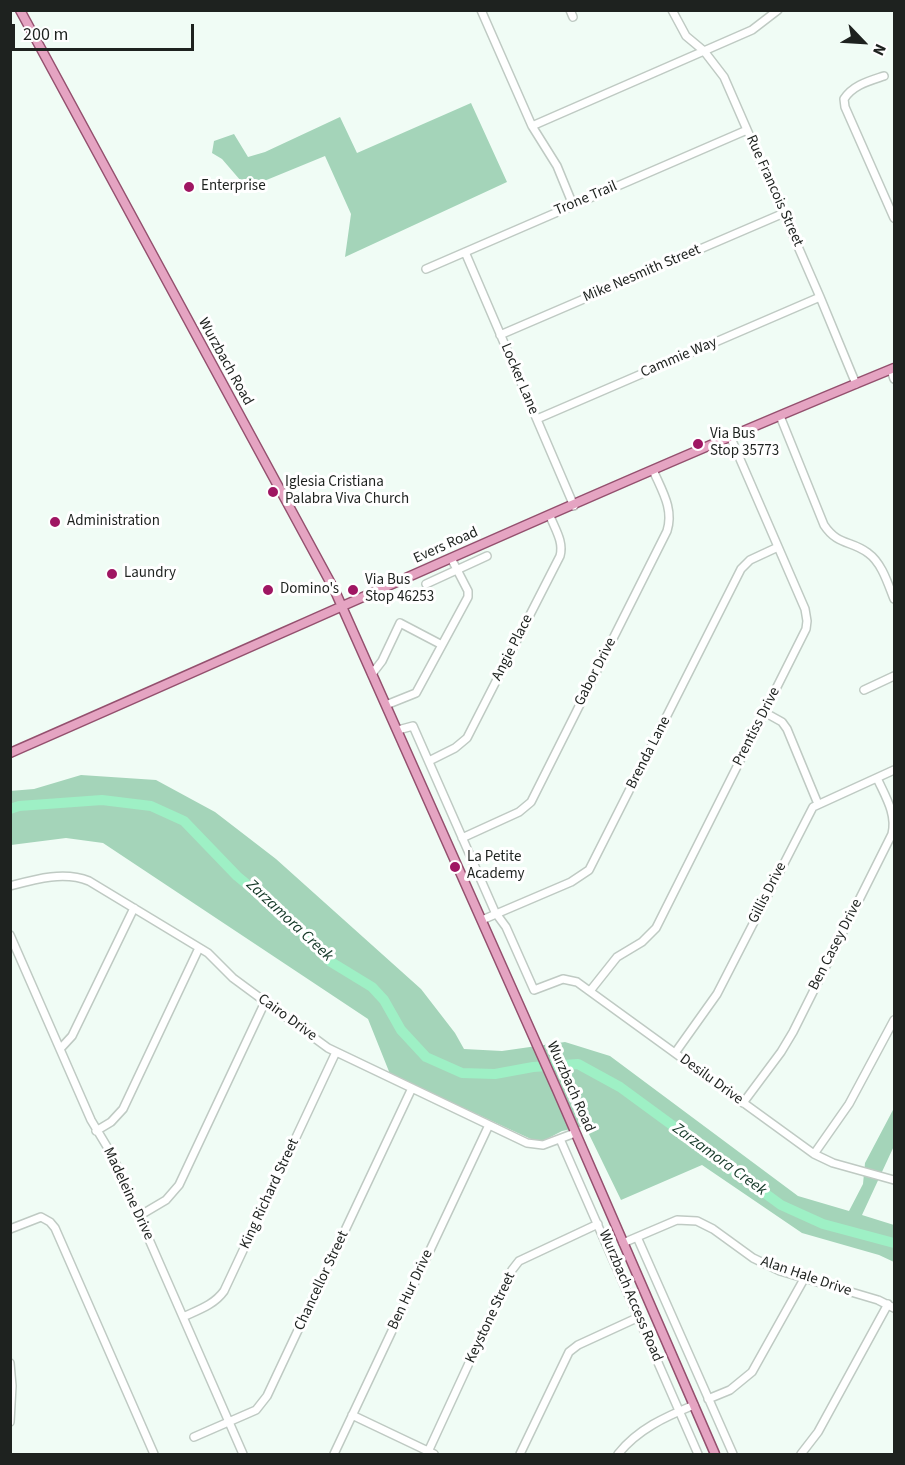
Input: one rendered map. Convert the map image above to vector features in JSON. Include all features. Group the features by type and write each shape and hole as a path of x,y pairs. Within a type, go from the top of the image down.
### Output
{"main road":[{"name":"Wurzbach Road","path":"20,10 342,605 715,1455"},
{"name":"Evers Road","path":"10,753 730,436 856,384 893,372"}],"street":[{"path":"481,10 532,126 557,166 573,205"},
{"name":"Rue Francois Street","path":"672,10 686,36 704,51 724,77 856,384"},
{"path":"532,126 752,30 763,24 778,10"},
{"path":"884,76 851,89 844,99 891,200 894,218"},
{"name":"Trone Trail","path":"426,269 747,130"},
{"name":"Mike Nesmith Street","path":"500,335 784,213"},
{"name":"Locker Lane","path":"465,252 574,506"},
{"name":"Cammie Way","path":"537,419 820,297"},
{"path":"780,416 824,525 839,541 862,549 874,558 880,566 894,599"},
{"name":"Prentiss Drive","path":"590,991 617,957 642,942 656,928 806,629 805,609 730,436"},
{"name":"Gabor Drive","path":"462,838 519,812 531,802 667,531 670,512 653,470"},
{"name":"Angie Place","path":"429,761 455,748 467,738 560,556 560,540 550,516"},
{"name":"Brenda Lane","path":"482,920 571,882 589,870 741,569 750,560 778,547"},
{"path":"426,584 487,556"},
{"path":"386,705 416,693 468,597 468,591 451,558"},
{"path":"372,674 382,661 400,623 442,645"},
{"path":"864,690 894,676"},
{"path":"765,712 776,717 787,729 818,804"},
{"path":"398,730 414,726 496,914"},
{"name":"Gillis Drive","path":"675,1053 717,994 808,813 818,804 894,770"},
{"name":"Ben Casey Drive","path":"743,1103 793,1032 892,834 894,821 892,813 877,778"},
{"name":"Cairo Drive","path":"10,886 59,876 77,877 96,884 215,959 233,978 336,1052 536,1145 543,1145 575,1133"},
{"path":"60,1049 72,1036 134,908"},
{"name":"Desilu Drive","path":"496,914 501,917 534,990 563,980 577,982 814,1154 833,1163 894,1180"},
{"name":"Madeleine Drive","path":"10,935 96,1131 112,1155 243,1455"},
{"path":"96,1131 111,1122 123,1109 199,948"},
{"path":"139,1216 166,1200 179,1185 265,1002"},
{"path":"814,1154 849,1104 894,1020"},
{"name":"King Richard Street","path":"183,1317 210,1305 219,1299 224,1291 336,1052"},
{"name":"Chancellor Street","path":"194,1437 255,1410 267,1396 412,1088"},
{"name":"Ben Hur Drive","path":"334,1455 489,1125"},
{"name":"Wurzbach Access Road","path":"560,1139 698,1455"},
{"path":"10,1229 41,1217 55,1228 154,1455"},
{"name":"Alan Hale Drive","path":"623,1244 677,1220 697,1221 753,1258 780,1271 891,1306"},
{"name":"Keystone Street","path":"430,1454 512,1270 519,1262 598,1224"},
{"name":"Wurzbach Access Road","path":"637,1237 733,1455"},
{"path":"708,1399 739,1385 752,1372 804,1279"},
{"path":"801,1455 818,1432 891,1306"},
{"path":"520,1455 569,1352 578,1345 639,1317"},
{"path":"10,1363 12,1386 10,1422"},
{"path":"618,1455 641,1431 694,1405"},
{"path":"352,1415 430,1454"}],"green space":[{"path":"471,103 507,182 345,257 351,214 325,156 247,188 222,159 212,153 214,141 234,134 248,157 265,152 340,117 357,153"},
{"path":"81,775 156,780 215,812 276,859 421,989 455,1033 464,1049 502,1051 565,1042 610,1056 798,1196 849,1211 863,1184 865,1163 894,1108 894,1146 862,1215 894,1225 894,1262 879,1255 802,1233 702,1165 621,1200 585,1126 562,1131 545,1140 533,1140 390,1074 368,1019 103,843 66,838 11,845 10,791 34,789"}],"waterway":[{"name":"Zarzamora Creek","path":"10,809 19,806 102,800 151,806 184,821 237,876 295,924 331,962 372,987 384,1000 401,1030 426,1057 462,1073 495,1074 533,1067 578,1064 620,1087 781,1205 823,1224 894,1243"}],"place":[{"name":"Enterprise","path":"189,187"},
{"name":"Via Bus Stop 35773","path":"698,444"},
{"name":"Iglesia Cristiana Palabra Viva Church","path":"273,492"},
{"name":"Administration","path":"55,522"},
{"name":"Laundry","path":"112,574"},
{"name":"Domino's","path":"268,590"},
{"name":"Via Bus Stop 46253","path":"353,590"},
{"name":"La Petite Academy","path":"455,867"}]}
